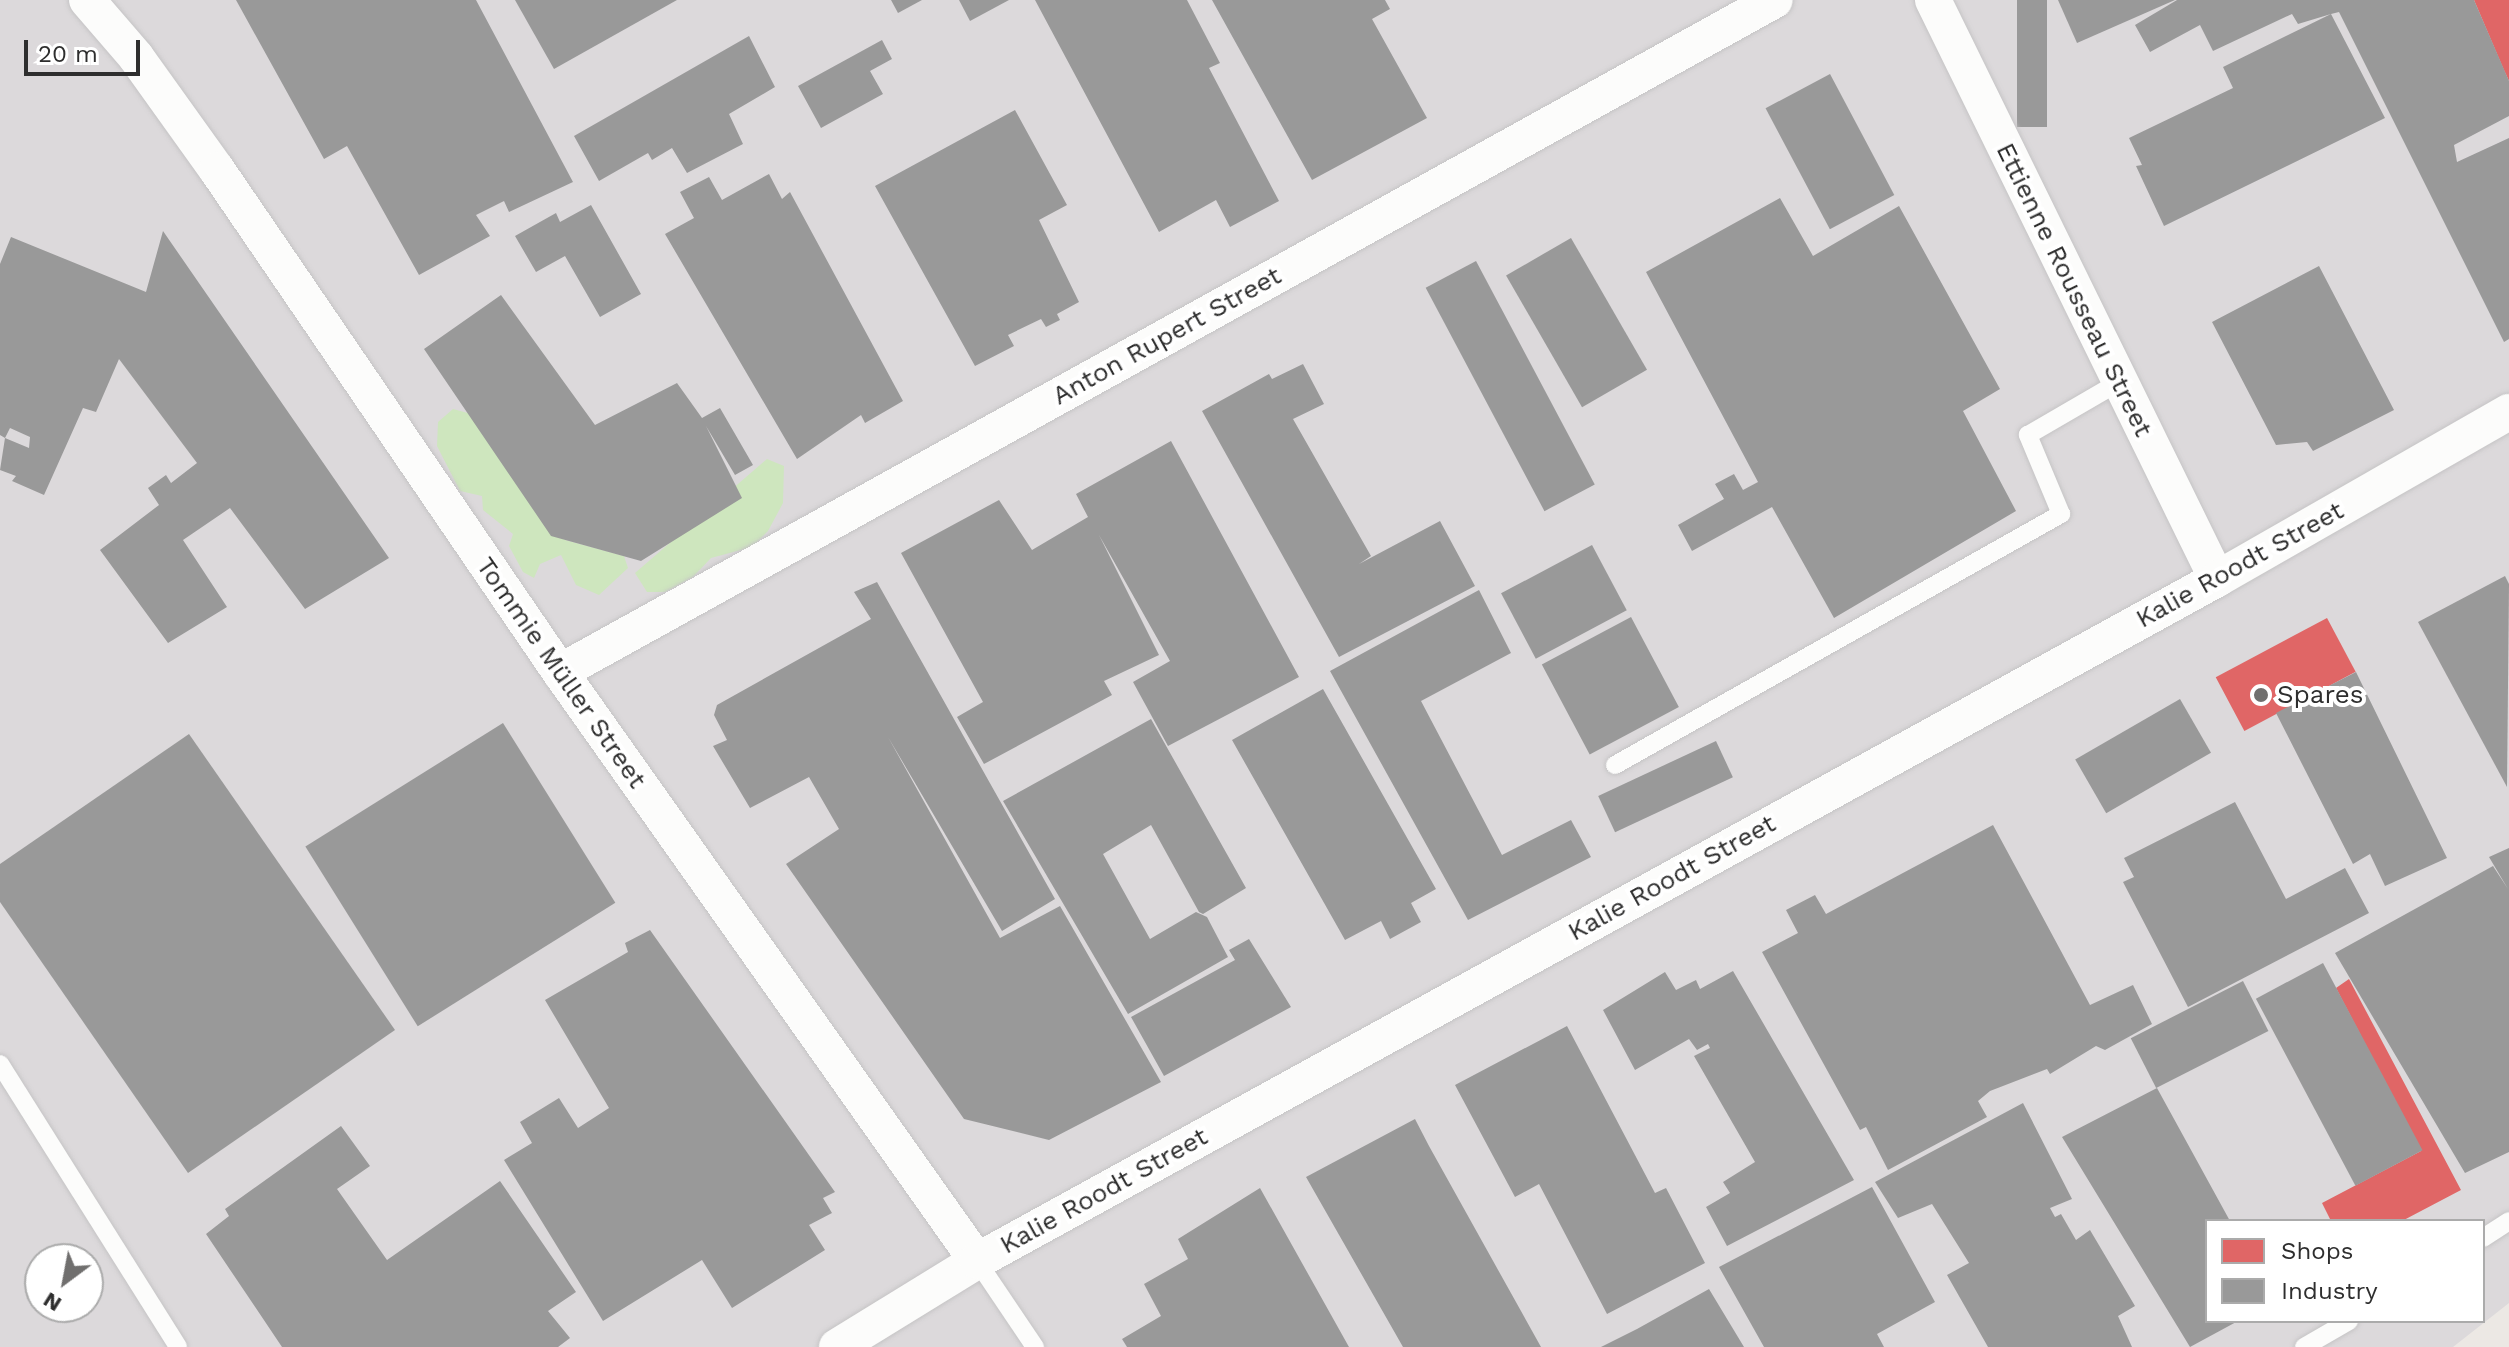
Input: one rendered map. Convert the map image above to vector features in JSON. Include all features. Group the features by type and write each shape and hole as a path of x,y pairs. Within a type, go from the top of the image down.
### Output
{"street":[{"name":"Tommie Müller Street","path":"87,0 136,57 217,170 560,672 977,1261"},
{"name":"Anton Rupert Street","path":"560,672 1775,0"},
{"name":"Ettienne Rousseau Street","path":"1933,0 2217,579"},
{"name":"Kalie Roodt Street","path":"837,1347 977,1261 2217,579 2509,412"}],"lane":[{"path":"1615,765 2061,514 2028,435 2119,382"},
{"path":"0,1064 178,1347"},
{"path":"2485,1237 2509,1221"},
{"name":"Tommie Müller Street","path":"977,1261 1035,1347"},
{"path":"2304,1347 2346,1323"}],"shaded area":[{"path":"0,0 2509,0 2509,1303 2485,1322 2485,1219 2205,1219 2205,1323 2484,1323 2453,1347 0,1347"}],"green space":[{"path":"453,409 486,418 565,540 624,556 628,568 599,595 576,585 561,555 540,564 534,578 523,572 509,546 513,534 483,510 482,496 460,491 437,446 438,422"},
{"path":"767,459 784,466 783,503 768,531 752,547 711,558 693,577 665,592 647,592 635,573"}],"building: Shops":[{"path":"2474,0 2509,0 2509,81 2503,68"},
{"path":"2327,618 2356,672 2244,731 2216,677"},
{"path":"2349,979 2461,1190 2406,1219 2330,1219 2322,1203 2421,1151 2336,988"}],"building: Industry":[{"path":"236,0 476,0 573,182 509,212 504,201 476,215 490,236 419,275 347,146 324,159"},
{"path":"515,0 677,0 554,69"},
{"path":"891,0 922,0 898,13"},
{"path":"959,0 1009,0 970,21"},
{"path":"1035,0 1187,0 1220,63 1209,68 1279,201 1230,227 1216,200 1159,232"},
{"path":"1212,0 1385,0 1390,9 1372,19 1427,118 1312,180"},
{"path":"2017,0 2047,0 2047,127 2017,127"},
{"path":"2058,0 2175,0 2077,43"},
{"path":"2177,0 2474,0 2509,81 2509,116 2454,145 2457,162 2509,138 2509,339 2504,342 2339,12 2298,24 2292,14 2213,51 2200,25 2150,52 2135,25"},
{"path":"2331,14 2385,118 2164,226 2136,166 2142,165 2129,138 2233,88 2223,67"},
{"path":"749,36 775,87 729,114 743,144 687,173 672,148 652,160 648,153 599,181 574,136"},
{"path":"882,40 892,59 870,71 883,94 821,128 798,86"},
{"path":"1830,74 1894,195 1830,229 1766,108"},
{"path":"1015,110 1067,205 1039,220 1079,302 1057,314 1060,320 1046,327 1041,319 1008,335 1014,346 975,366 875,186"},
{"path":"769,174 782,199 790,192 903,401 865,423 861,415 797,459 665,234 694,218 680,192 709,177 722,200"},
{"path":"1780,198 1813,256 1899,206 2000,389 1963,411 2016,511 1834,618 1772,507 1692,551 1678,525 1724,499 1715,484 1734,474 1743,490 1758,482 1646,272"},
{"path":"591,205 641,294 600,317 565,256 536,272 515,236 556,213 560,222"},
{"path":"163,231 389,558 305,609 230,508 183,540 227,607 168,643 100,550 159,505 148,488 166,475 171,483 197,463 119,359 96,412 83,408 44,495 12,481 16,476 0,470 5,438 0,435 0,264 11,237 146,292","holes":["10,428 30,437 29,448 5,438"]},
{"path":"1571,238 1647,370 1582,407 1506,276"},
{"path":"1476,261 1595,484 1544,511 1426,288"},
{"path":"2319,266 2394,410 2313,451 2307,442 2276,445 2212,322"},
{"path":"501,295 595,425 677,383 702,418 720,408 753,465 735,475 706,426 742,498 641,561 551,536 424,349"},
{"path":"1303,364 1324,404 1293,419 1371,556 1359,564 1440,521 1475,586 1339,657 1202,411 1269,374 1272,379"},
{"path":"1171,441 1299,677 1168,746 1133,682 1170,661 1099,535 1159,655 1104,681 1112,695 984,764 957,717 983,702 901,553 999,500 1032,550 1088,517 1076,494"},
{"path":"1592,545 1627,610 1536,659 1501,593"},
{"path":"2505,576 2509,584 2507,787 2418,622"},
{"path":"877,582 1055,899 1002,931 888,737 1000,938 1060,906 1161,1082 1049,1140 964,1119 786,864 839,829 809,777 750,808 713,746 727,740 714,715 717,705 871,619 854,592"},
{"path":"1479,590 1511,653 1421,701 1502,855 1571,820 1591,857 1468,920 1330,671"},
{"path":"1631,617 1679,707 1590,754 1542,664"},
{"path":"2356,672 2447,858 2385,886 2370,854 2353,864 2276,713"},
{"path":"1323,689 1436,889 1411,903 1421,922 1390,939 1381,921 1345,940 1232,740"},
{"path":"2180,699 2211,753 2106,813 2075,760"},
{"path":"1151,719 1246,888 1203,914 1199,912 1151,825 1103,854 1150,939 1196,912 1207,917 1228,957 1128,1014 1003,801"},
{"path":"503,723 615,903 418,1026 305,846"},
{"path":"189,734 395,1030 188,1173 0,902 0,864"},
{"path":"1716,741 1733,777 1615,832 1598,796"},
{"path":"2235,802 2286,899 2345,868 2369,913 2188,1007 2123,882 2134,877 2124,858"},
{"path":"1993,825 2090,1005 2133,985 2152,1024 2105,1050 2096,1046 2050,1074 2047,1069 1990,1091 1978,1101 1987,1117 1888,1170 1866,1127 1860,1130 1762,952 1798,933 1786,910 1815,895 1826,914"},
{"path":"2509,848 2509,1152 2465,1173 2335,953 2493,866 2508,889 2489,857"},
{"path":"650,930 835,1192 823,1198 832,1213 809,1225 825,1250 732,1308 702,1260 603,1321 504,1160 532,1143 520,1122 559,1098 578,1128 609,1108 545,1000 628,952 625,943"},
{"path":"1249,939 1291,1007 1164,1076 1131,1017 1235,960 1229,950"},
{"path":"2323,963 2423,1150 2355,1186 2256,999"},
{"path":"1733,971 1854,1180 1727,1246 1706,1207 1730,1193 1723,1182 1755,1162 1694,1056 1710,1048 1708,1044 1697,1050 1689,1039 1635,1070 1603,1010 1665,972 1676,990 1696,980 1700,989"},
{"path":"2243,981 2268,1031 2156,1088 2131,1038"},
{"path":"1567,1026 1655,1193 1666,1188 1705,1263 1607,1314 1539,1184 1515,1197 1455,1085"},
{"path":"2157,1088 2229,1219 2205,1219 2205,1323 2234,1323 2190,1347 2062,1137"},
{"path":"2023,1103 2072,1199 2050,1208 2055,1217 2061,1214 2076,1240 2090,1230 2135,1306 2118,1316 2132,1347 1988,1347 1947,1275 1969,1263 1932,1204 1898,1218 1875,1182"},
{"path":"1415,1119 1541,1347 1403,1347 1306,1177"},
{"path":"341,1126 370,1166 337,1189 387,1260 500,1181 576,1292 548,1311 570,1338 558,1347 282,1347 206,1234 229,1216 225,1209"},
{"path":"1872,1187 1935,1302 1877,1334 1884,1347 1764,1347 1719,1267"},
{"path":"1260,1188 1349,1347 1127,1347 1122,1339 1161,1316 1144,1284 1188,1259 1178,1239"},
{"path":"1709,1289 1744,1347 1601,1347 1637,1329"}],"place":[{"name":"Spares","path":"2261,695"}]}
